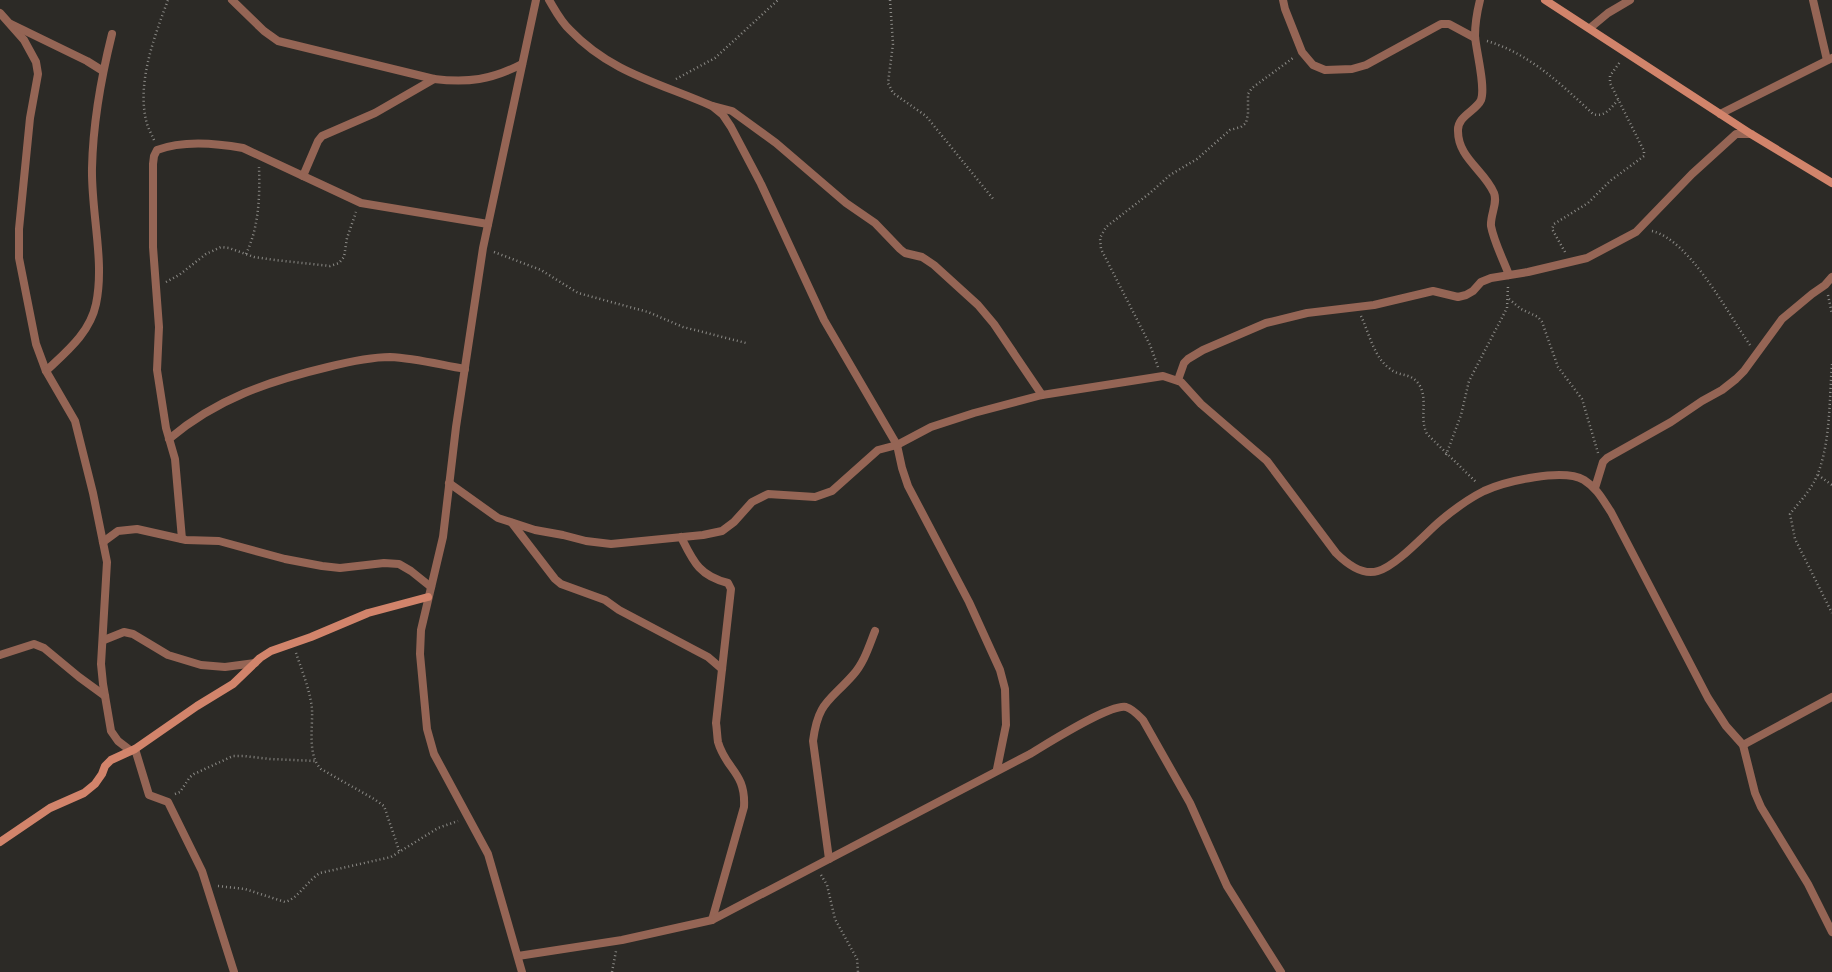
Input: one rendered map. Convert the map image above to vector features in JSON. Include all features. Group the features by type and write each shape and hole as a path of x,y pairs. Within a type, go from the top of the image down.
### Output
{"street":[{"path":"232,0 264,31 278,41 434,79 458,82 484,79 504,73 522,64"},
{"path":"522,972 488,854 434,754 427,729 420,654 421,630 443,537 449,483 483,248 536,0"},
{"path":"549,0 568,29 592,51 618,68 712,106 732,111 802,163 846,203 875,223 905,253 922,257 934,265 978,305 1012,349 1042,395"},
{"path":"1283,0 1284,9 1302,52 1313,65 1325,70 1352,69 1371,63 1442,24 1449,24 1475,38"},
{"path":"1480,0 1475,19 1475,38 1480,70 1482,91 1481,100 1460,122 1457,129 1458,137 1464,153 1489,184 1494,194 1495,198 1491,225 1508,275"},
{"path":"1545,0 1751,134 1832,183"},
{"path":"1590,28 1630,0"},
{"path":"1720,114 1830,59 1813,0"},
{"path":"0,13 33,52 38,74 30,118 18,244 21,269 36,344 46,371 72,416 78,430 92,486 107,562 104,602 104,640 101,671 112,732 118,741 133,750 150,795 166,800 181,827 207,884 234,972"},
{"path":"8,23 68,51 103,71"},
{"path":"46,371 76,344 87,326 96,305 99,284 92,169 99,91 112,34"},
{"path":"303,176 318,141 322,136 380,110 434,79"},
{"path":"712,106 723,115 731,127 761,184 824,320 897,444 902,468 908,486 963,590 1000,670 1005,689 1006,725 997,769"},
{"path":"1178,380 1184,364 1188,359 1203,350 1246,331 1287,317 1331,309 1374,305 1433,291 1458,297 1473,291 1481,282 1587,258 1617,243 1640,228 1692,174 1736,134 1751,134"},
{"path":"182,539 176,459 162,412 157,370 158,321 154,247 153,164 154,156 157,150 167,146 184,144 225,144 243,148 361,203 488,224"},
{"path":"1595,488 1604,460 1612,454 1672,422 1702,401 1722,390 1744,371 1782,319 1825,285 1832,277"},
{"path":"169,439 190,422 233,397 274,380 323,368 359,360 391,357 465,370"},
{"path":"449,483 498,518 512,524 586,541 611,544 722,531 734,522 752,502 768,494 815,497 832,490 878,450 897,444 931,427 974,412 1042,395 1161,376 1178,380 1201,404 1267,461 1336,553 1349,566 1364,571 1378,571 1390,566 1441,520 1468,500 1486,490 1530,478 1568,475 1583,479 1595,488 1611,512 1708,698 1726,726 1743,745 1755,793 1761,807 1794,860 1832,932"},
{"path":"512,524 555,579 561,584 605,600 619,610 708,657 722,668"},
{"path":"103,542 118,531 129,529 182,539 219,541 285,559 322,566 340,568 384,563 399,564 411,571 431,587"},
{"path":"681,537 701,571 713,579 728,583 731,589 716,723 718,741 724,755 739,778 744,795 744,807 712,920"},
{"path":"0,842 50,808 84,793 95,784 108,763 133,750 196,706 234,684 255,663 271,651 311,637 368,613 428,597"},
{"path":"829,859 812,741 815,722 824,705 854,675 862,662 875,631"},
{"path":"104,640 124,632 133,634 168,654 201,664 225,667 255,663"},
{"path":"0,655 34,644 44,648 79,678 105,696"},
{"path":"1743,745 1832,698"},
{"path":"518,956 622,940 712,920 1113,708 1126,707 1143,720 1183,791 1227,886 1281,972"}],"path":[{"path":"157,150 146,119 144,77 148,59 168,0"},
{"path":"661,86 699,68 715,58 778,0"},
{"path":"890,0 893,44 888,83 893,93 926,116 994,200"},
{"path":"1475,38 1512,50 1536,64 1593,114 1603,114 1618,100"},
{"path":"1161,376 1150,345 1101,249 1100,238 1106,226 1150,194 1170,175 1198,160 1230,130 1241,127 1246,122 1248,114 1248,94 1252,88 1260,80 1302,52"},
{"path":"1570,262 1553,232 1554,224 1588,203 1610,181 1644,156 1644,151 1610,83 1610,76 1627,54"},
{"path":"246,254 252,242 256,225 260,181 259,155"},
{"path":"156,286 179,275 198,259 214,249 221,247 229,248 254,257 307,265 330,266 339,264 344,257 352,221 361,203"},
{"path":"1640,228 1659,232 1672,240 1685,253 1704,276 1756,354"},
{"path":"483,248 519,260 541,270 578,293 648,312 683,327 746,343"},
{"path":"1446,454 1461,414 1469,381 1507,308 1508,275"},
{"path":"1825,285 1832,314"},
{"path":"1508,299 1521,309 1538,317 1542,322 1558,366 1584,404 1601,467"},
{"path":"1357,307 1377,353 1384,364 1390,370 1410,375 1419,385 1424,398 1423,426 1427,434 1446,454 1486,490"},
{"path":"1832,364 1828,424 1823,456 1818,475 1790,514 1790,522 1795,539 1832,613"},
{"path":"1818,475 1832,485"},
{"path":"293,643 311,703 316,761 321,769 384,806 400,853"},
{"path":"166,800 169,795 180,792 190,776 233,756 316,761"},
{"path":"207,884 245,890 285,902 296,896 313,877 320,873 377,862 400,853 438,828 451,822 470,821"},
{"path":"811,869 821,875 827,885 835,919 856,960 859,969 858,972"},
{"path":"612,972 615,952 622,940"}]}
